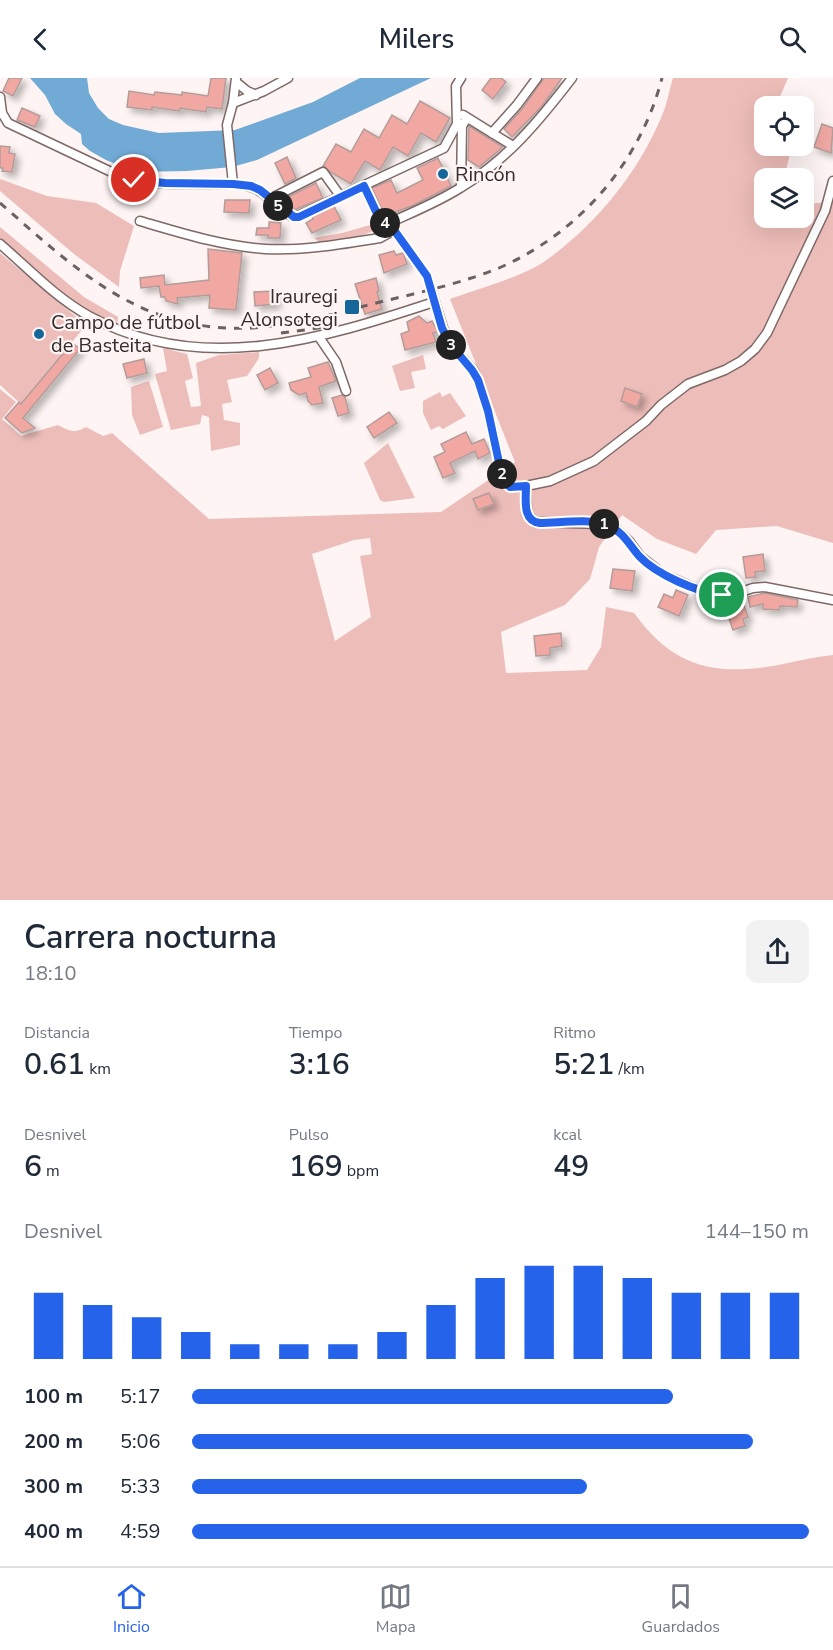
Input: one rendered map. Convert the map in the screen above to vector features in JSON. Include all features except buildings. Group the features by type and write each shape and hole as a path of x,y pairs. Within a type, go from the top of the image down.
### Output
{"street":[{"path":"233,103 256,95 288,78"},
{"path":"444,148 457,124 456,87 461,78"},
{"path":"492,133 537,78"},
{"path":"364,186 381,222 389,223 461,188 499,160 536,125 572,78"},
{"path":"236,80 247,91 256,95"},
{"path":"233,184 227,125 236,80"},
{"path":"0,96 2,113 8,123 122,177 165,183 251,186 260,190 291,216 296,217 444,148 455,145 462,149"},
{"path":"456,109 513,146"},
{"path":"461,188 462,126 467,118"},
{"path":"270,199 321,174 342,197"},
{"path":"389,223 427,276 450,344 478,380 488,411 503,481 510,487 526,486 550,481 594,461 646,421 661,405 688,384 725,370 741,361 755,349 767,333 825,211 833,181"},
{"path":"140,221 205,240 265,249 307,248 380,238 389,233 389,223"},
{"path":"0,244 64,299 88,316 141,337 183,346 221,349 274,345 319,337 434,302"},
{"path":"319,337 336,362 346,391"},
{"path":"526,486 527,514 534,522 603,524 617,530 629,540 640,556 663,574 706,593 735,594 765,587 833,600"}],"shaded area":[{"path":"673,78 788,78 780,96 754,96 754,156 790,156 786,168 754,168 754,228 814,228 814,203 833,202 833,543 777,526 716,530 696,554 657,539 622,515 599,547 590,579 565,605 501,632 506,673 587,670 601,647 606,607 634,613 663,645 694,663 711,667 750,669 833,655 833,900 0,900 0,389 16,402 2,419 21,436 58,425 72,431 86,427 103,436 112,433 209,519 441,512 515,462 450,299 539,265 583,230 628,178 651,139 666,103","holes":["370,538 372,554 360,556 371,617 335,641 312,554 354,540"]},
{"path":"0,179 47,196 96,203 134,226 120,271 119,287 74,254 0,191"},
{"path":"381,222 389,223 356,237 321,243 314,238 342,233"},
{"path":"0,227 84,297 118,317 117,326 108,329 88,320 0,248"},
{"name":"Campo de fútbol de Basteita","path":"0,253 86,325 21,404 0,385"},
{"path":"163,348 187,354 193,378 185,381 191,407 201,406 196,363 219,355 259,352 259,358 247,376 227,380 232,402 222,404 224,420 240,423 240,445 211,451 209,417 202,415 200,424 171,430 155,374 167,371"},
{"path":"423,355 426,369 411,372 415,388 400,391 392,366"},
{"path":"149,381 163,427 140,435 132,415 131,387"},
{"path":"440,392 442,397 450,393 466,416 443,429 439,426 431,430 423,413 423,401"},
{"path":"388,443 415,498 384,502 380,500 364,463"}],"water":[{"path":"30,78 87,78 89,93 98,108 109,119 123,125 159,133 235,130 313,102 360,78 431,78 257,160 232,167 136,172 106,160 82,144 81,134 55,114 45,95"}],"railway":[{"path":"0,203 80,270 124,299 147,310 172,319 222,328 295,323 434,289 483,274 528,253 555,236 580,215 622,166 652,109 662,78"},
{"path":"281,333 327,327"}],"place":[{"name":"Rincón","path":"443,174"},
{"name":"Irauregi Alonsotegi","path":"352,307"},
{"name":"Campo de fútbol de Basteita","path":"39,334"}],"route":[{"path":"134,180 251,186 260,190 294,217 299,217 364,186 381,222 389,223 427,276 442,328 450,344 478,380 488,411 503,481 510,487 526,486 526,506 530,519 540,523 603,524 617,530 629,540 640,556 663,574 706,593 722,595"}]}
